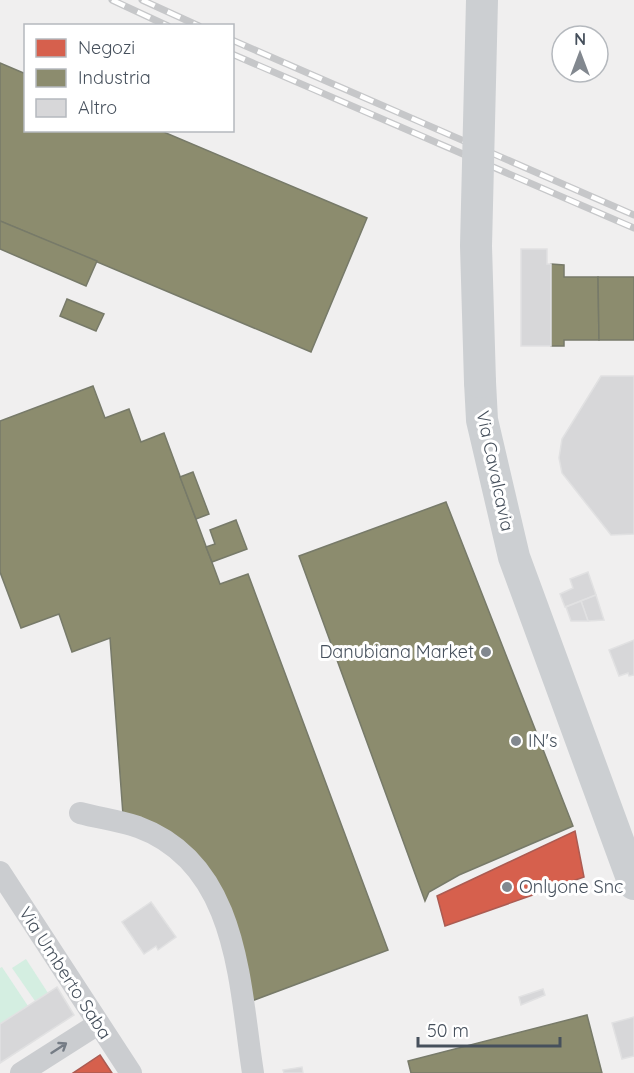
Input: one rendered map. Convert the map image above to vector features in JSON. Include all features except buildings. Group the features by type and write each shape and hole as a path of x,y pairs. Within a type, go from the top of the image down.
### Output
{"main road":[{"name":"Via Cavalcavia","path":"482,0 476,246 482,420 514,557 634,882"}],"street":[{"path":"80,813 138,828 168,843 196,866 217,899 232,937 253,1073"},
{"name":"Via Umberto Saba","path":"0,872 130,1073"},
{"path":"21,1073 98,1024"}],"green space":[{"path":"26,959 48,993 35,1001 12,968"},
{"path":"2,967 28,1006 0,1024 0,968"}],"railway":[{"path":"112,0 164,24"},
{"path":"142,0 195,24"},
{"path":"234,41 634,215"},
{"path":"234,55 634,228"}],"place":[{"name":"Danubiana Market","path":"486,652"},
{"name":"IN's","path":"516,741"},
{"name":"Onlyone Snc","path":"507,887"}]}
